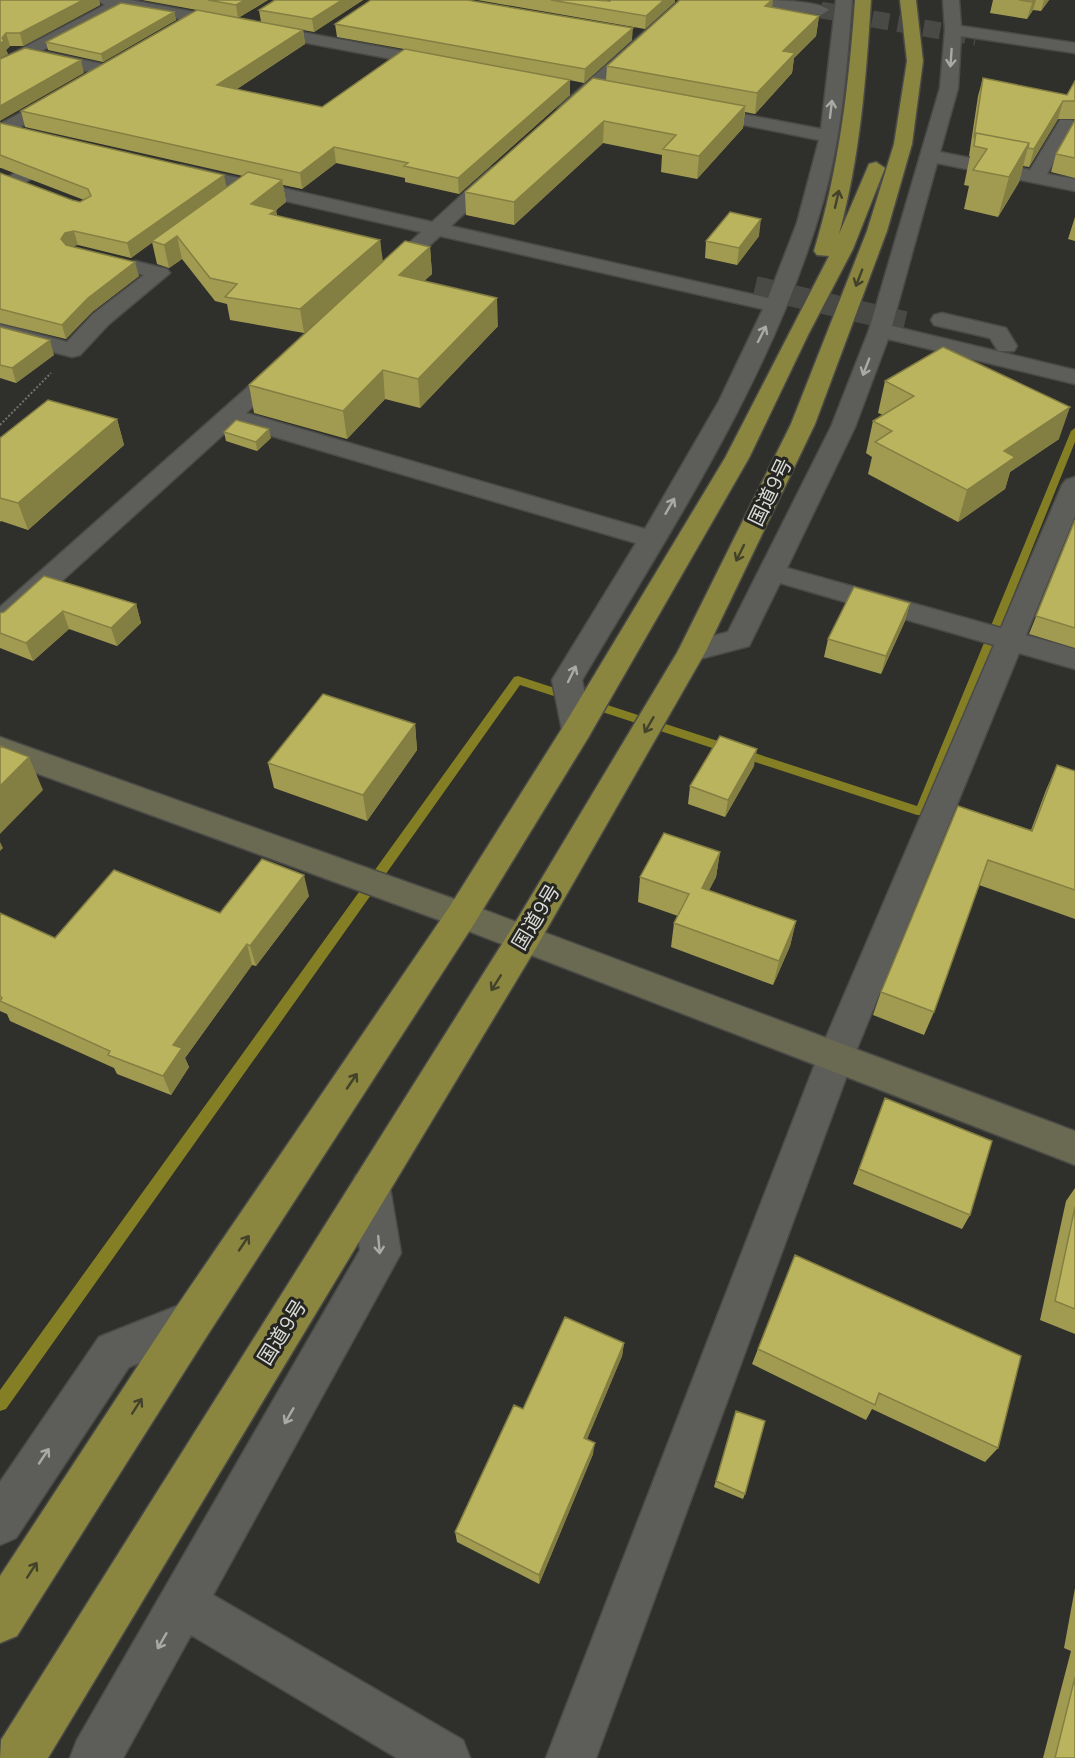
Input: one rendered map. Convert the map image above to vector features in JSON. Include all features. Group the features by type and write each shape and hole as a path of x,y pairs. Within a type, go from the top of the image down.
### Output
{"highway":[{"path":"796,335 829,233 844,168 858,83 843,5"},
{"name":"国道9号","path":"19,1758 524,938 692,651 889,241 917,150 915,61 908,9"},
{"name":"国道9号","path":"0,1619 192,1322 462,915 577,730 737,458 796,335 843,249 875,170 900,83 908,9"},
{"path":"917,150 921,110 931,56"}],"street":[{"path":"152,9 167,0"},
{"path":"555,120 689,0"},
{"path":"759,0 843,5"},
{"path":"791,0 843,5"},
{"path":"951,0 953,30 942,83 917,150 1075,185"},
{"path":"0,67 112,2 452,66"},
{"path":"577,730 567,680 716,426 776,306 808,222 828,136 843,5"},
{"path":"240,26 266,10"},
{"path":"175,30 195,18"},
{"path":"315,41 333,30"},
{"path":"953,30 1075,48"},
{"path":"625,32 649,36"},
{"path":"976,37 1033,46 1050,44"},
{"path":"0,48 110,67 1,129"},
{"path":"836,70 858,83"},
{"path":"566,86 612,94"},
{"path":"680,107 828,136"},
{"path":"1036,177 1066,124"},
{"path":"1,129 25,135"},
{"path":"5,180 76,148 47,141"},
{"path":"368,291 513,159"},
{"path":"159,166 776,306"},
{"path":"5,180 34,189"},
{"path":"229,199 247,186"},
{"path":"692,651 739,639 828,460 880,330 889,241"},
{"path":"135,267 153,254"},
{"path":"0,331 72,350 101,319 160,273 111,262"},
{"path":"630,272 666,263 755,287"},
{"path":"942,320 998,333 1020,364"},
{"path":"908,323 1006,346"},
{"path":"880,330 1075,377"},
{"path":"0,622 298,353"},
{"path":"229,416 651,539"},
{"path":"803,424 828,460"},
{"path":"716,426 737,458"},
{"path":"572,1758 836,1056 1075,485"},
{"path":"772,572 1075,659"},
{"path":"0,748 524,938 1075,1148"},
{"path":"95,1758 381,1253 370,1188"},
{"path":"4,1507 114,1352 192,1322"},
{"path":"183,1604 445,1758"}],"path":[{"path":"0,425 72,350"}],"building":[{"path":"0,0 83,0 20,33 6,33 2,38 4,41 0,43"},
{"path":"208,0 245,0 236,5"},
{"path":"275,0 342,0 312,19 259,10"},
{"path":"371,0 467,0 633,28 585,69 335,24"},
{"path":"551,0 610,1 664,0 646,16"},
{"path":"680,0 772,0 765,6 819,16 783,51 795,53 757,93 607,66"},
{"path":"121,3 174,12 101,54 46,42"},
{"path":"197,10 303,30 217,85 322,107 405,49 570,80 458,178 404,166 408,163 334,147 300,173 21,111"},
{"path":"25,48 81,60 0,106 0,59"},
{"path":"593,78 745,106 699,156 663,149 676,135 604,121 514,202 465,192"},
{"path":"983,78 1067,95 1075,81 1075,101 1063,101 1034,149 1028,148 1029,143 976,133 974,137"},
{"path":"1075,120 1075,158 1056,154"},
{"path":"0,123 224,175 127,243 74,231 65,233 61,239 66,245 135,262 88,298 62,325 0,309 0,173 72,200 80,202 91,196 88,189 0,155"},
{"path":"976,133 1029,143 1009,177 973,170 987,149 974,146"},
{"path":"248,172 282,180 251,204 276,210 270,214 380,240 300,309 225,297 237,284 210,278 177,236 164,245 152,241"},
{"path":"730,212 761,219 739,248 706,241"},
{"path":"405,241 430,247 399,275 497,298 418,379 383,370 343,411 249,385"},
{"path":"0,327 50,340 12,368 0,365"},
{"path":"943,347 1070,407 1004,451 1015,457 967,490 875,442 892,431 873,421 914,396 885,381"},
{"path":"48,400 117,419 18,503 0,498 0,438"},
{"path":"236,420 269,429 256,442 224,432"},
{"path":"1075,520 1075,628 1036,616"},
{"path":"44,576 136,604 111,628 63,611 26,643 0,633 0,613 4,612"},
{"path":"854,587 910,603 886,656 828,639"},
{"path":"323,694 415,724 363,795 268,763"},
{"path":"720,736 757,749 728,800 690,786"},
{"path":"0,746 29,757 0,786"},
{"path":"1057,765 1075,771 1075,890 988,860 934,1012 881,992 958,806 1032,831"},
{"path":"664,833 720,852 702,888 796,921 779,961 674,923 689,894 640,877"},
{"path":"262,859 304,875 250,946 247,944 173,1045 182,1048 163,1076 108,1055 110,1051 0,1001 2,998 0,996 0,913 55,938 114,870 220,913"},
{"path":"885,1098 992,1141 970,1215 859,1169"},
{"path":"1075,1207 1075,1309 1055,1301"},
{"path":"795,1255 1021,1356 998,1448 879,1393 875,1405 758,1349"},
{"path":"565,1317 624,1343 584,1438 595,1443 539,1575 455,1532 514,1405 523,1409"},
{"path":"736,1411 765,1421 745,1494 716,1481"},
{"path":"1075,1677 1075,1758 1055,1758"}],"waterway":[{"path":"591,704 921,812 1075,431"},
{"path":"0,1403 518,680 569,697"}],"tunnel":[{"path":"821,10 976,37"},
{"path":"755,287 908,323"}]}
